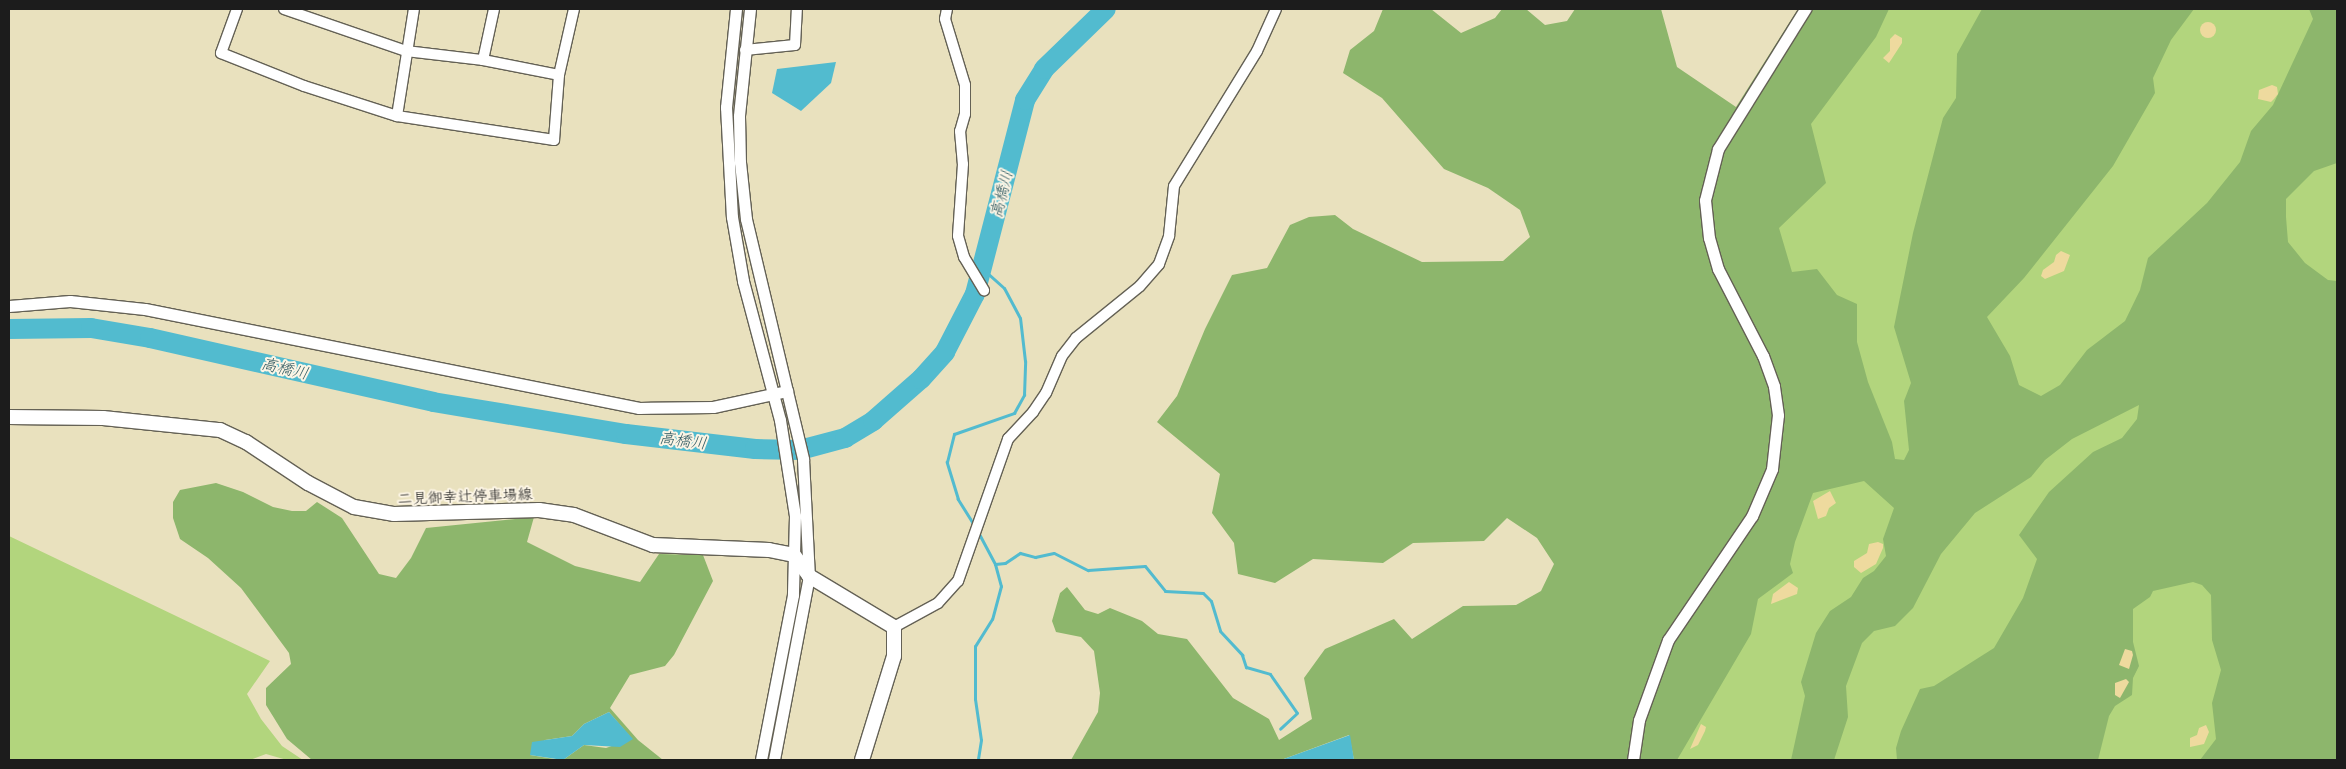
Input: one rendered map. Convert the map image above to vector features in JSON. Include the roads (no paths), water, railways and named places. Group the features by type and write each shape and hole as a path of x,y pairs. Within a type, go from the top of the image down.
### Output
{"main road":[{"name":"二見御幸辻停車場線","path":"9,417 103,418 220,430 246,442 308,483 354,507 394,514 539,510 574,515 653,545 762,550 794,555"},
{"path":"794,555 809,576 894,627 894,656 862,760"}],"street":[{"path":"237,9 221,53 304,86 397,116 554,140 559,75 574,9"},
{"path":"284,9 406,51 483,60 559,75"},
{"path":"397,116 414,9"},
{"path":"483,60 494,9"},
{"path":"736,9 726,107 726,164 743,281 780,420 788,460 795,516 793,595 761,760"},
{"path":"750,9 744,50 739,116 746,219 802,459 809,576 774,760"},
{"path":"744,50 795,45 797,9"},
{"path":"948,9 945,19 965,85 965,114 960,131 964,164 958,236 964,257 984,290"},
{"path":"894,627 938,603 958,581 1008,439 1037,406 1062,356 1076,338 1140,286 1159,264 1168,236 1174,186 1257,51 1276,9"},
{"path":"1633,760 1639,720 1668,640 1752,516 1772,469 1778,415 1774,386 1763,356 1718,269 1709,238 1705,200 1718,149 1805,9"},
{"path":"9,306 70,301 137,308 638,408 689,410 787,392"}],"water":[{"path":"836,62 831,83 801,111 772,93 777,69"},
{"path":"609,712 633,739 620,747 584,745 563,760 530,755 532,742 572,736 584,724"},
{"path":"1350,735 1354,760 1281,760"}],"waterway":[{"name":"高橋川","path":"9,329 91,328 150,338 433,402 626,434 755,449 800,450 845,438 873,421 921,379 945,352 975,294 1025,100 1044,69 1106,9"},
{"path":"974,525 958,499 947,462 954,434 1014,413 1024,395 1025,361 1020,318 1004,288 983,269"},
{"path":"978,532 995,564 1001,586 992,619 975,646 975,699 981,740 978,760"},
{"path":"995,564 1005,563 1020,553 1035,557 1054,553 1088,570 1145,566 1165,591 1203,593 1211,601 1220,631 1242,655 1246,667 1270,674 1297,713 1280,729"}]}
